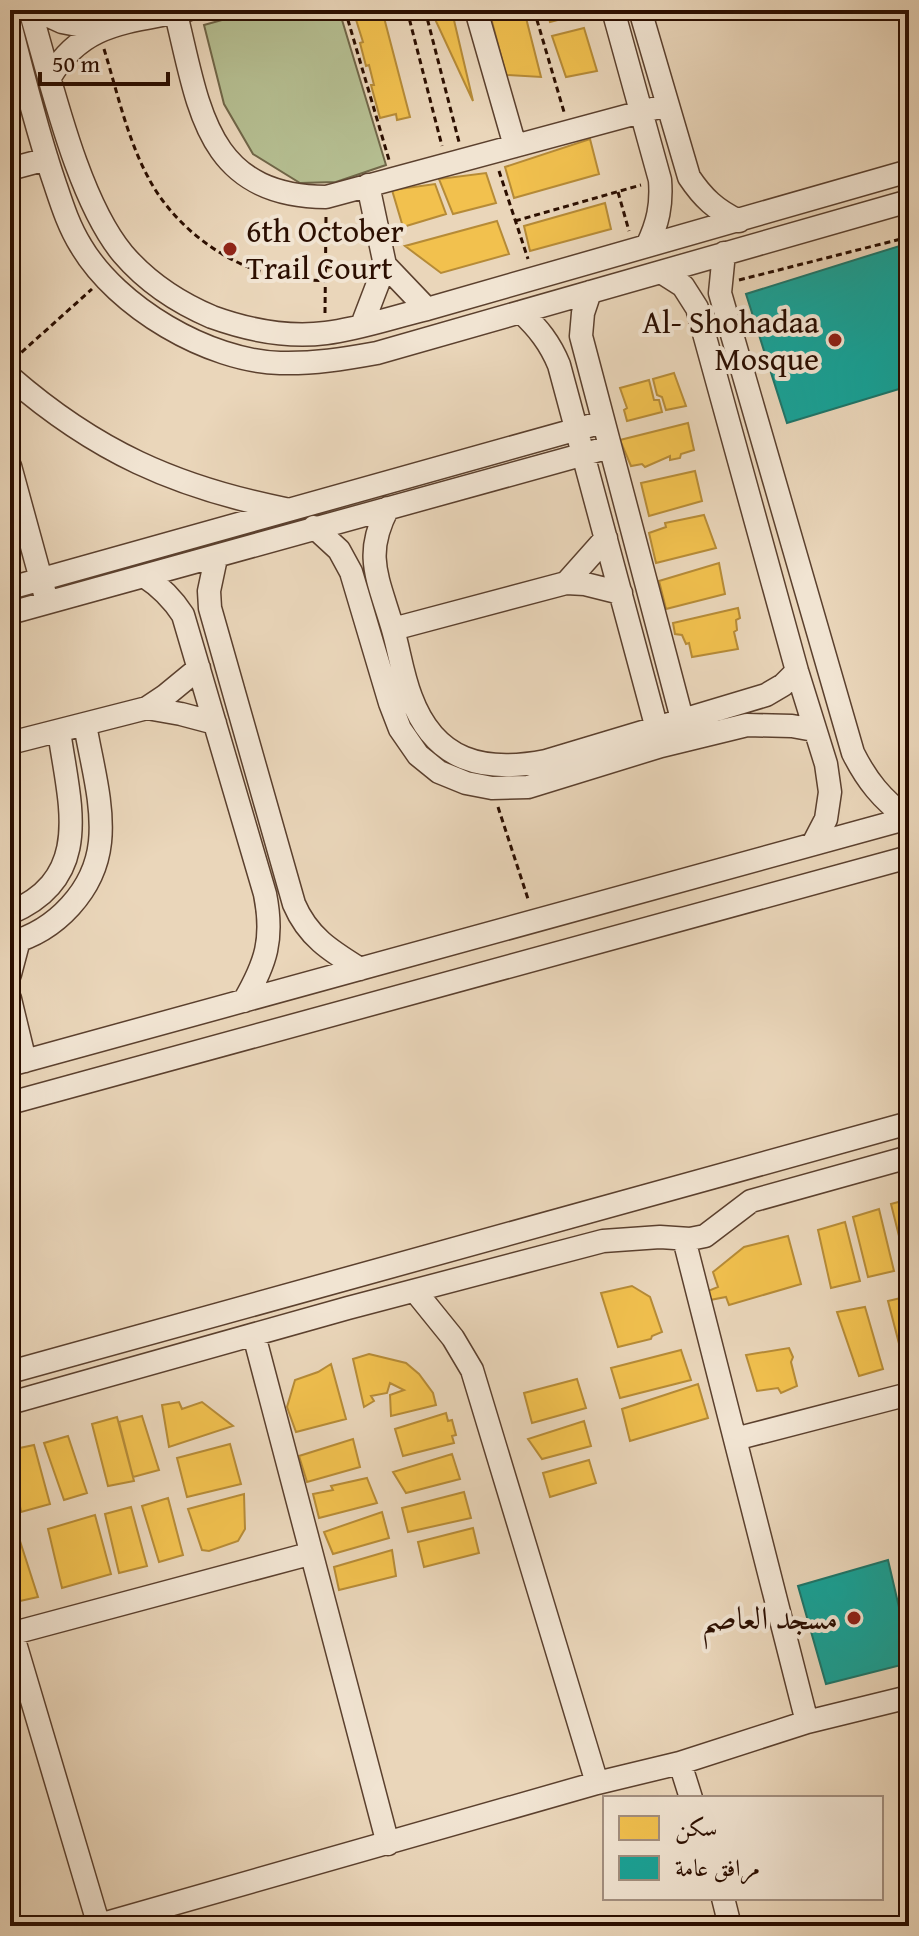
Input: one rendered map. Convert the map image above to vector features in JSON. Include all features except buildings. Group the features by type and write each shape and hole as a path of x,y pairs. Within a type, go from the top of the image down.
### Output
{"street":[{"path":"33,10 62,22 98,29"},
{"path":"33,10 73,151 93,204 123,254 156,285 194,309 236,326 280,334 325,333 362,325 909,171"},
{"path":"476,10 515,146"},
{"path":"613,10 660,180 662,203 657,226 640,248"},
{"path":"640,10 689,177 701,196 719,211 739,221"},
{"path":"50,77 70,49 98,29 179,11 196,100 212,139 226,159 247,177 272,190 298,196 326,197 667,105"},
{"path":"10,24 47,159 65,213 80,245 104,279 137,306 180,334 225,353 276,363 328,362 377,353 909,201"},
{"path":"10,169 47,159"},
{"path":"368,185 385,265 427,309"},
{"path":"724,253 720,285 728,320 853,753 854,761 844,772 830,770 826,764"},
{"path":"362,325 385,265"},
{"path":"661,272 683,286 691,297 703,329 797,671 826,764 830,792 826,819 813,844"},
{"path":"590,292 583,313 581,336 685,729"},
{"path":"521,312 550,345 559,365 659,737"},
{"path":"703,329 712,313 717,312 728,320"},
{"path":"10,377 87,436 135,462 210,491 290,510"},
{"path":"603,422 11,585 14,612 610,447"},
{"path":"10,466 48,603"},
{"path":"388,508 375,537 375,567 410,696 420,718 437,740 460,757 486,766 515,767 659,737"},
{"path":"314,527 339,550 351,572 400,729 418,755 439,772 466,783 492,788 528,787 685,729 766,695 783,685 797,671"},
{"path":"566,583 606,538"},
{"path":"216,558 209,591 214,624 301,919 321,944 360,969"},
{"path":"351,572 355,562 360,559 366,559 375,567"},
{"path":"144,576 160,586 183,615 269,914 267,954 260,974 244,1001"},
{"path":"393,629 566,583 621,593"},
{"path":"188,632 214,624"},
{"path":"10,743 147,708 199,668"},
{"path":"147,708 215,723"},
{"path":"10,974 15,942 46,927 73,905 91,875 100,842 99,807 85,724"},
{"path":"685,729 747,725 814,730"},
{"path":"10,913 30,905 51,887 66,863 72,836 59,731"},
{"path":"853,753 866,779 884,801 908,818"},
{"path":"10,999 18,1063 908,818"},
{"path":"10,1103 909,857"},
{"path":"10,1372 909,1123"},
{"path":"10,1403 603,1241 705,1236 751,1201 909,1157"},
{"path":"684,1239 807,1722"},
{"path":"415,1291 453,1338 472,1370 597,1783"},
{"path":"254,1335 309,1554 388,1844"},
{"path":"735,1439 909,1394"},
{"path":"309,1554 11,1633 99,1925 597,1783 680,1763 807,1722 909,1697"},
{"path":"680,1763 690,1796"},
{"path":"724,1900 730,1926"}],"path":[{"path":"345,10 394,177"},
{"path":"407,10 456,162"},
{"path":"425,10 456,162"},
{"path":"534,10 569,131"},
{"path":"98,29 134,146 147,177 163,202 198,238 237,262 280,277 326,281"},
{"path":"493,152 534,279"},
{"path":"515,221 660,180"},
{"path":"617,192 640,248"},
{"path":"325,333 326,197"},
{"path":"720,285 909,237"},
{"path":"326,267 385,265"},
{"path":"10,362 104,279"},
{"path":"492,788 535,921"}],"green space":[{"path":"258,10 339,10 386,165 336,182 300,183 253,154 224,104 204,25"}],"place":[{"name":"6th October Trail Court","path":"230,249"},
{"name":"Al- Shohadaa Mosque","path":"835,340"},
{"name":"مسجد العاصم","path":"854,1618"}]}
